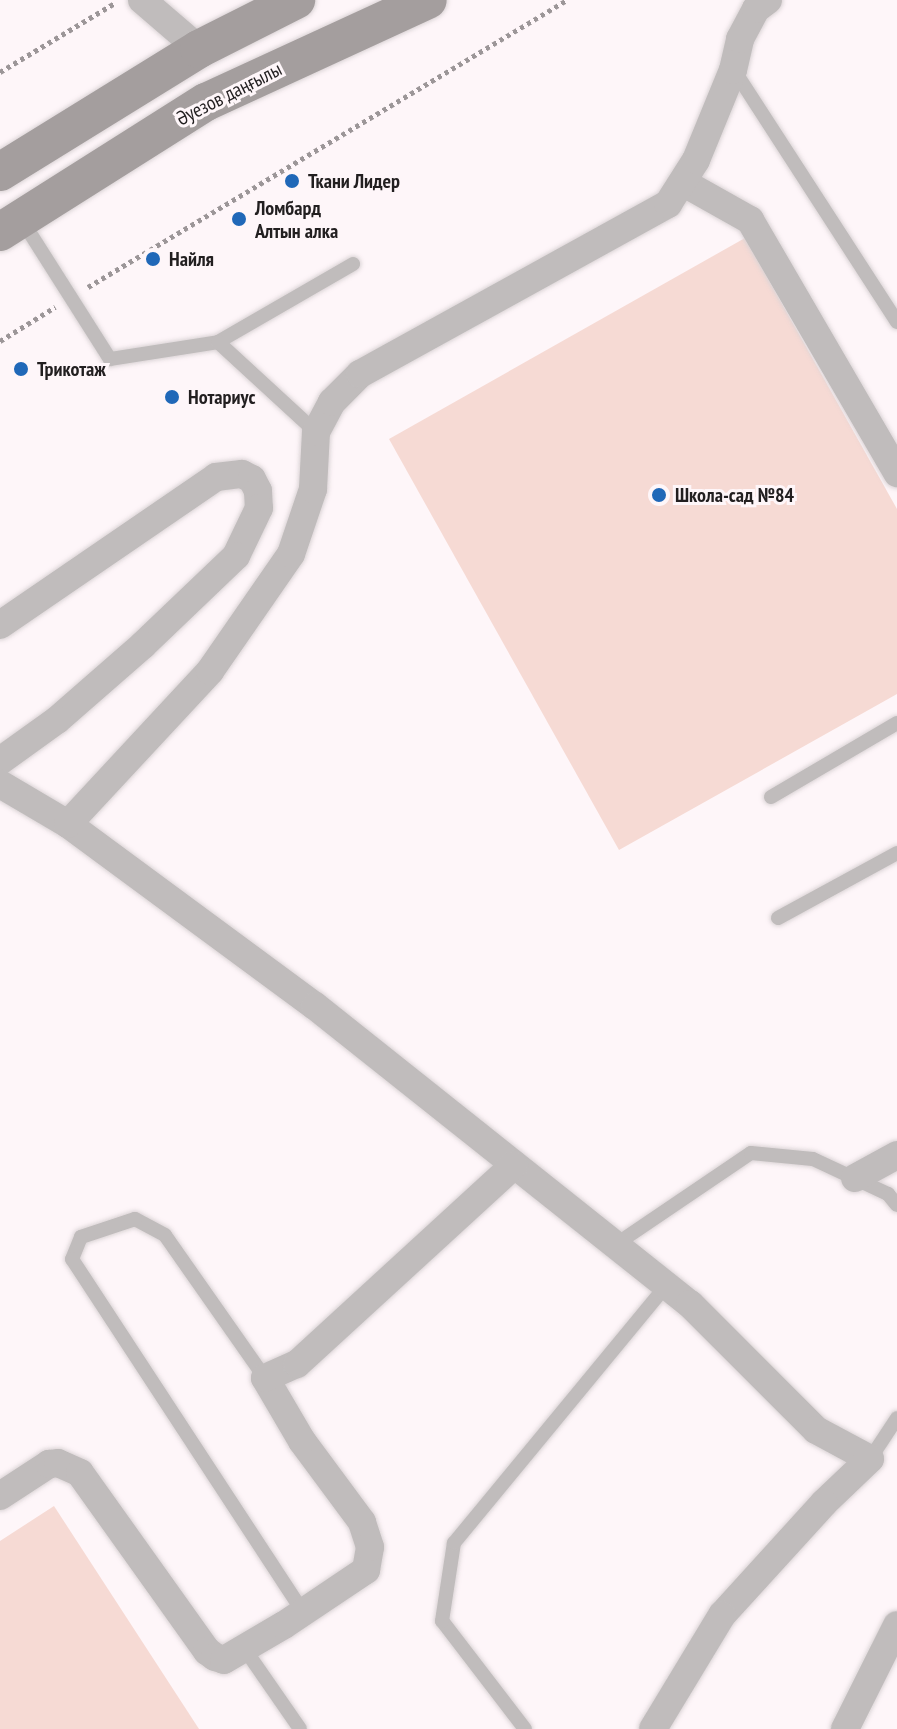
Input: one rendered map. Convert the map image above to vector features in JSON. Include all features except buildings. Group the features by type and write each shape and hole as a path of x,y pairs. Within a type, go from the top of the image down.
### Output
{"main road":[{"path":"0,172 199,49 296,0"},
{"name":"Әуезов даңғылы","path":"10,226 206,102 428,0"}],"street":[{"path":"142,0 199,49"},
{"path":"68,824 210,671 291,554 313,489 316,432 332,402 360,374 668,204 684,183 733,70 740,39 756,9 768,0"},
{"path":"684,183 750,220 897,473"},
{"path":"0,625 216,477 242,474 252,479 258,491 259,508 236,556 57,720 0,761"},
{"path":"0,784 68,824 315,1006 667,1285 816,1430 870,1459 824,1503 722,1615 653,1729"},
{"path":"855,1178 897,1155"},
{"path":"0,1496 49,1464 58,1463 80,1473 207,1651 224,1660 366,1570 370,1547 362,1522 302,1441 265,1378 297,1364 514,1165"},
{"path":"845,1729 897,1625"}],"lane":[{"path":"733,70 897,322"},
{"path":"10,226 71,297 110,359 218,342 353,264"},
{"path":"218,342 316,432"},
{"path":"771,797 897,723"},
{"path":"778,918 897,853"},
{"path":"615,1245 751,1153 813,1159 888,1194 897,1205"},
{"path":"265,1378 165,1235 135,1219 81,1237 72,1259 302,1610"},
{"path":"525,1729 442,1621 454,1543 667,1285"},
{"path":"870,1459 897,1418"},
{"path":"244,1648 300,1729"}],"path":[{"path":"0,72 119,0"},
{"path":"0,341 567,0"}],"shaded area":[{"path":"745,238 897,509 897,694 619,850 389,439"},
{"path":"54,1506 199,1729 0,1729 0,1541"}],"place":[{"name":"Ткани Лидер","path":"292,181"},
{"name":"Ломбард Алтын алка","path":"239,219"},
{"name":"Найля","path":"153,259"},
{"name":"Трикотаж","path":"21,369"},
{"name":"Нотариус","path":"172,397"},
{"name":"Школа-сад №84","path":"659,495"}]}
